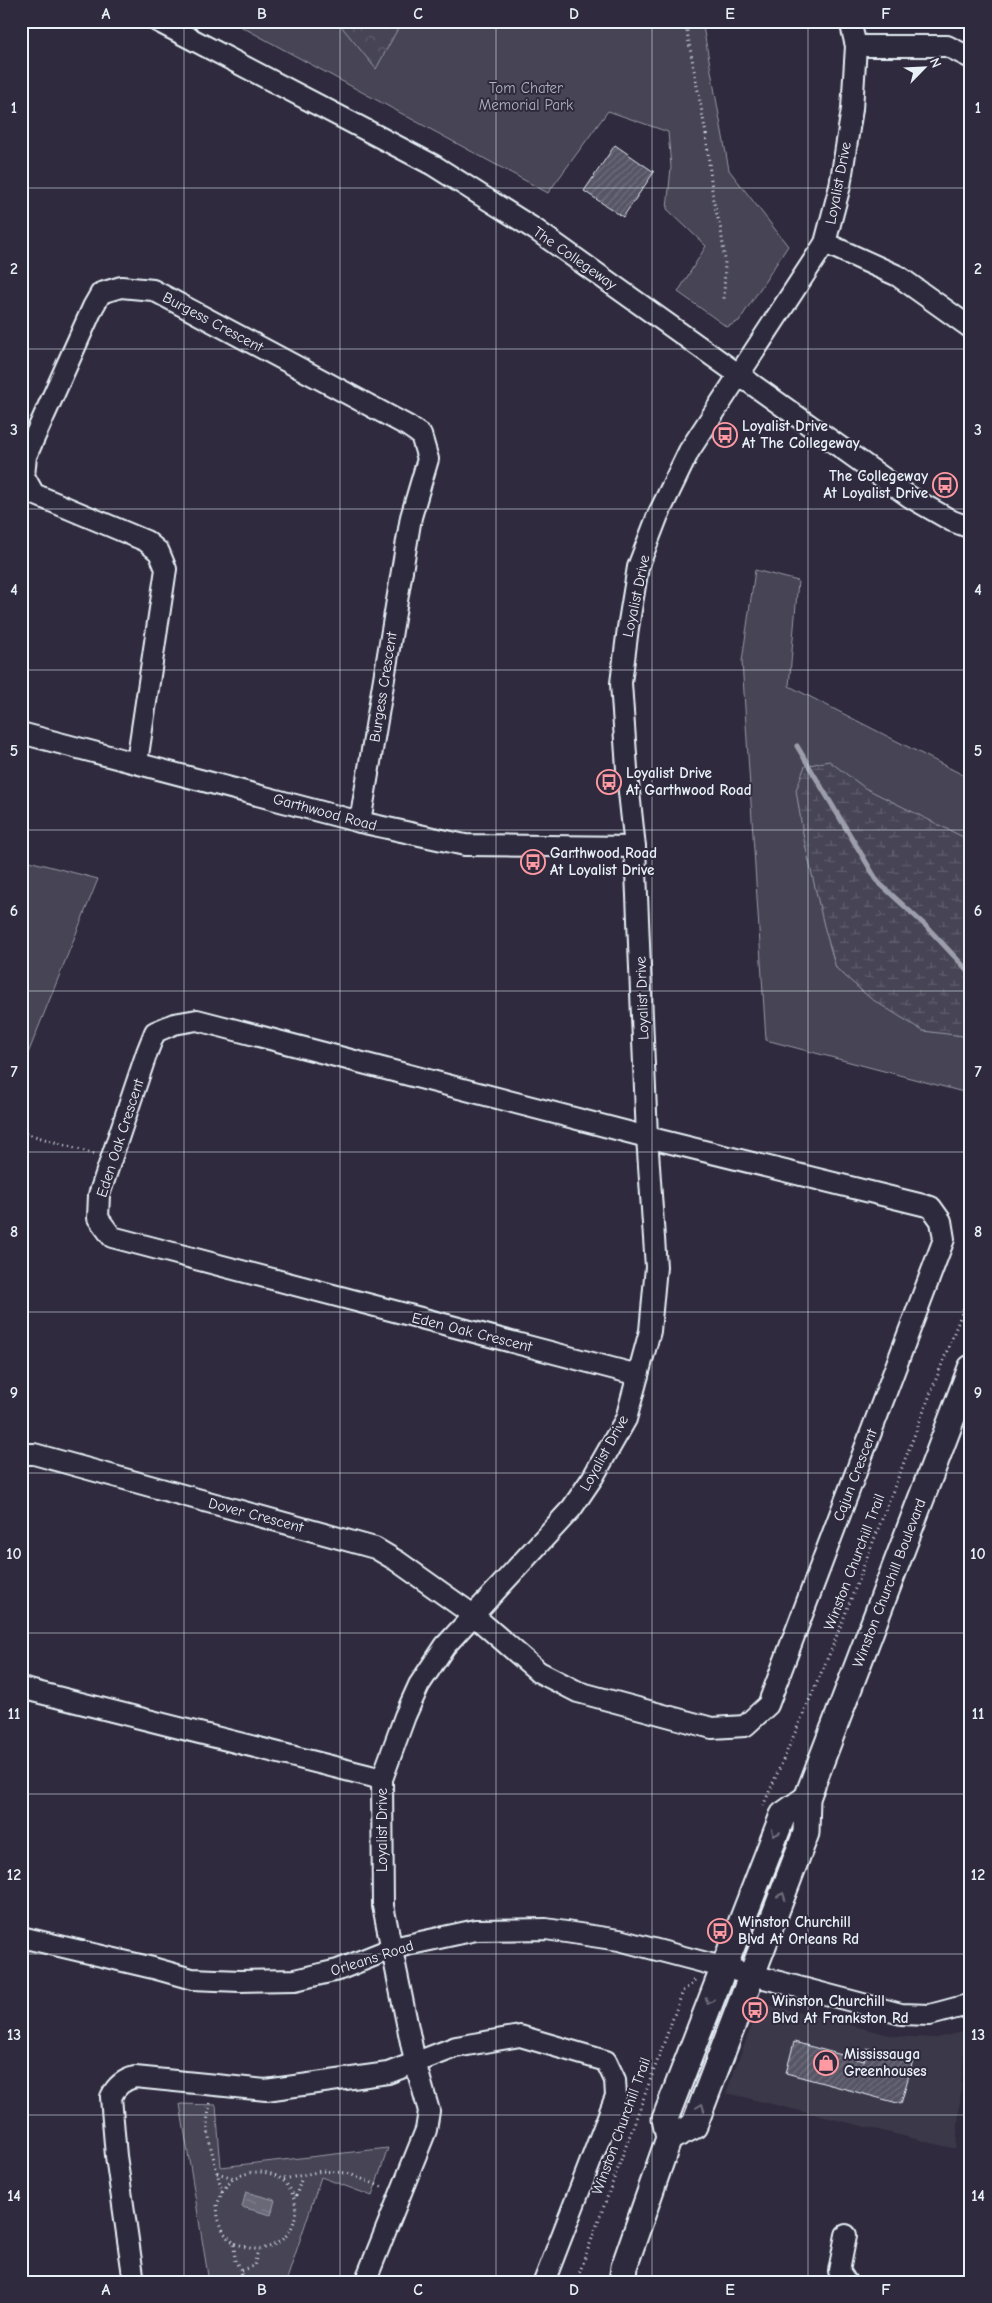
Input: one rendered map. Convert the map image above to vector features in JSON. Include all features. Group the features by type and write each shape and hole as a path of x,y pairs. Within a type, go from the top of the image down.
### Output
{"main road":[{"name":"Winston Churchill Boulevard","path":"669,2138 694,2126 806,1833 807,1798 971,1368"},
{"path":"620,2277 669,2138 664,2118 722,1967 783,1815 807,1798"}],"street":[{"name":"The Collegeway","path":"157,21 433,165 536,230 910,497 952,521 971,528"},
{"name":"Loyalist Drive","path":"365,2282 426,2130 429,2111 416,2062 383,1906 382,1779 405,1716 420,1685 445,1646 572,1508 626,1419 650,1331 656,1267 635,847 628,783 621,683 638,567 658,515 689,451 826,243 840,186 852,109 856,46 850,21"},
{"path":"856,46 947,46 971,58"},
{"path":"826,243 898,276 971,328"},
{"name":"Burgess Crescent","path":"137,762 166,569 159,552 146,541 34,494 24,476 26,456 93,307 101,293 121,287 153,290 408,426 421,435 428,460 411,517 360,822"},
{"name":"Garthwood Road","path":"21,733 360,822 465,845 635,847"},
{"name":"Eden Oak Crescent","path":"638,1375 112,1237 98,1218 99,1195 155,1032 174,1024 197,1020 648,1137"},
{"name":"Cajun Crescent","path":"473,1615 539,1672 578,1692 712,1728 745,1726 768,1705 944,1240 941,1221 931,1207 648,1137"},
{"name":"Dover Crescent","path":"21,1454 34,1454 375,1548 397,1561 473,1615"},
{"path":"21,1688 382,1779"},
{"name":"Orleans Road","path":"21,1936 153,1968 192,1980 240,1981 295,1980 338,1970 393,1948 476,1930 546,1929 619,1940 901,2014 930,2015 971,2004"},
{"path":"134,2282 116,2156 111,2097 120,2084 135,2077 266,2090 388,2073 456,2046 520,2036 606,2061 615,2080 616,2096 544,2282"},
{"path":"846,2235 839,2271 846,2282"}],"path":[{"path":"685,21 706,134 713,199 721,230 725,260 724,301"},
{"path":"21,1132 111,1159"},
{"name":"Winston Churchill Trail","path":"762,1808 832,1648 971,1289"},
{"name":"Winston Churchill Trail","path":"576,2282 683,1991 693,1983"},
{"path":"212,2085 207,2122 216,2172 222,2192"},
{"path":"302,2177 296,2197 294,2223 288,2234 273,2245 258,2250 234,2243 224,2233 218,2218 218,2205 222,2192 234,2178 247,2172 259,2171 284,2179 302,2177 322,2171 347,2173 400,2195"},
{"path":"216,2172 234,2178"},
{"path":"284,2179 296,2197"},
{"path":"234,2243 234,2261 241,2270 241,2282"},
{"path":"241,2270 254,2266 258,2250"}],"shaded area":[{"path":"766,2004 894,2036 937,2038 966,2031 956,2149 726,2093 758,2008"}],"green space":[{"name":"Tom Chater Memorial Park","path":"231,21 702,21 729,170 788,246 739,321 727,327 678,292 706,246 667,209 671,167 668,132 608,111 548,193"},
{"path":"337,21 402,21 376,69"},
{"path":"755,570 798,581 789,686 971,779 971,1094 766,1040 742,661"},
{"path":"829,761 865,788 971,841 971,1037 923,1031 870,998 836,968 804,840 796,790 805,766"},
{"path":"21,859 98,879 21,1071"},
{"path":"180,2104 216,2105 221,2167 388,2148 372,2196 321,2177 286,2282 209,2282"}],"water":[{"path":"246,2192 275,2200 271,2215 242,2207"}],"building":[{"path":"615,145 654,172 623,217 584,191"},
{"path":"794,2042 864,2061 867,2048 913,2060 901,2104 786,2073"}],"waterway":[{"path":"797,746 878,882 927,927 971,974"}],"place":[{"name":"Loyalist Drive At The Collegeway","path":"725,435"},
{"name":"The Collegeway At Loyalist Drive","path":"945,485"},
{"name":"Loyalist Drive At Garthwood Road","path":"609,782"},
{"name":"Garthwood Road At Loyalist Drive","path":"533,862"},
{"name":"Winston Churchill Blvd At Orleans Rd","path":"720,1931"},
{"name":"Winston Churchill Blvd At Frankston Rd","path":"755,2010"},
{"name":"Mississauga Greenhouses","path":"826,2063"}]}
